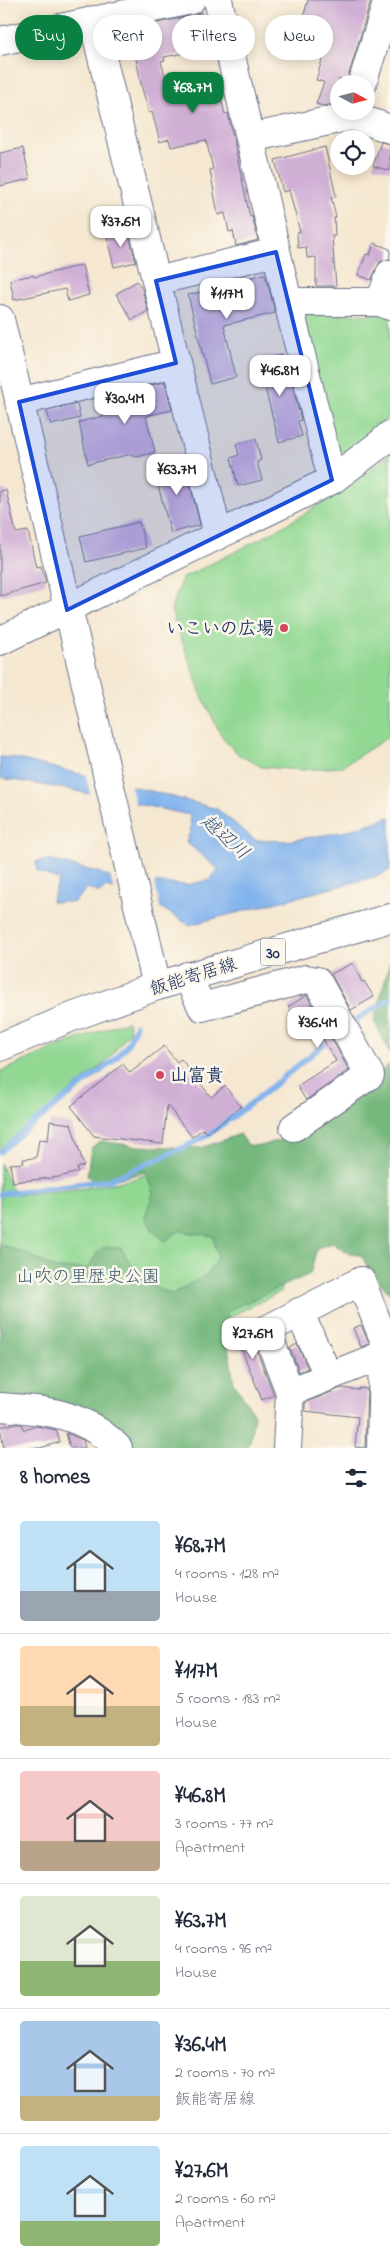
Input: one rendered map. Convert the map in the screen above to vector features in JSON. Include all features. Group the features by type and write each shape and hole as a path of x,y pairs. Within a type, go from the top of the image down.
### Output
{"street":[{"path":"118,15 191,0"},
{"path":"218,0 276,252 332,480"},
{"path":"365,75 388,0"},
{"path":"0,41 93,20"},
{"path":"104,60 218,535"},
{"path":"250,138 330,119"},
{"path":"368,120 390,129"},
{"path":"156,281 276,252"},
{"path":"288,302 385,304 390,274"},
{"path":"0,319 157,986"},
{"path":"19,402 176,363"},
{"path":"0,641 332,480 390,435"},
{"name":"飯能寄居線","path":"0,1047 72,1017 187,976 390,918"},
{"path":"187,976 202,1007 306,979 317,981 370,1076 294,1127"},
{"path":"287,1448 290,1392 266,1330 361,1281 388,1350 383,1355 290,1392"},
{"path":"299,1312 330,1377"},
{"path":"381,1448 383,1355"},
{"path":"0,1407 41,1410 80,1420 118,1448"}],"highlighted area":[{"path":"276,252 332,480 67,610 19,402 176,363 156,281"}],"green space":[{"path":"390,314 390,416 348,452 335,450 302,315"},
{"name":"いこいの広場","path":"390,454 390,736 341,767 303,770 262,767 239,755 222,737 201,694 171,610 182,578 316,507"},
{"path":"390,961 390,1053 374,1021"},
{"path":"128,1021 130,1031 107,1061 0,1149 0,1072 56,1047"},
{"path":"390,1064 390,1294 369,1270 362,1256 344,1251 333,1243 317,1248 310,1274 227,1311 227,1339 234,1383 254,1414 250,1443 247,1448 132,1448 104,1420 89,1412 73,1406 56,1403 0,1398 0,1244 27,1254 56,1269 88,1268 100,1250 109,1247 122,1249 142,1278 172,1294 206,1275 218,1258 213,1236 179,1231 165,1241 154,1232 145,1217 153,1193 146,1172 96,1184 87,1175 91,1148 100,1141 136,1146 201,1148 240,1134 248,1145 261,1146 318,1127"},
{"name":"山吹の里歴史公園","path":"0,1163 10,1186 17,1195 85,1188 130,1180 156,1171 247,1178 282,1291 223,1320 117,1436 0,1394"}],"water":[{"name":"越辺川","path":"0,757 13,758 155,792 217,809 255,840 287,841 343,832 390,817 390,870 378,876 189,925 149,900 106,887 100,893 88,888 74,902 51,902 59,880 37,871 36,862 47,860 98,872 113,879 186,885 210,880 218,869 186,842 191,829 190,815 67,789 0,778"}],"pier":[{"path":"85,772 130,783 136,807 91,797"},
{"path":"110,875 154,880 161,911 148,902 114,892"}],"building":[{"path":"308,0 371,0 349,75 330,75 330,105 324,106 316,104 324,82 316,80 322,60 333,60 333,15 304,15"},
{"path":"172,20 172,55 164,57 165,60 161,61 170,93 173,92 175,98 218,87 225,114 228,113 250,217 252,216 258,240 236,246 233,231 229,232 225,213 218,215 210,170 213,169 206,140 171,147 169,139 160,142 152,112 149,113 136,60 162,60 162,22"},
{"path":"381,142 390,144 390,171 375,167 375,160"},
{"path":"325,147 336,196 331,197 336,217 334,218 335,236 332,236 336,286 316,286 316,257 307,258 306,247 298,248 297,232 300,232 289,190 283,192 275,160"},
{"path":"23,148 30,179 0,186 0,153"},
{"path":"127,228 136,262 114,267 106,233"},
{"path":"374,243 390,249 390,255 389,259 380,262 371,280 358,275 366,254 370,255"},
{"path":"82,265 89,295 68,301 65,289 14,300 10,280 33,275 34,277"},
{"path":"265,274 275,313 224,325 236,377 210,384 188,295 241,283 240,280"},
{"path":"137,281 142,289 148,311 132,320 116,294"},
{"path":"282,355 286,372 289,371 301,420 298,421 302,436 279,442 263,380 258,382 253,362"},
{"path":"165,382 172,410 146,416 155,452 137,457 136,455 132,456 132,454 88,464 79,422 120,412 117,398 121,397 120,393"},
{"path":"77,404 80,418 51,425 47,411"},
{"path":"256,439 261,460 257,462 262,480 238,486 231,458 239,455 236,444"},
{"path":"184,459 200,525 171,533 153,467"},
{"path":"6,490 16,533 28,531 36,567 41,566 46,583 0,596 0,491"},
{"path":"139,522 146,548 86,562 80,536"},
{"path":"353,963 362,982 364,981 374,997 351,1010 331,974"},
{"path":"307,995 349,1070 306,1100 297,1086 336,1061 320,1034 316,1037 305,1022 300,1025 288,1007"},
{"path":"164,1046 177,1062 181,1059 211,1097 225,1086 241,1107 207,1133 203,1129 192,1137 167,1105 163,1144 94,1136 71,1106 123,1064 130,1073"},
{"path":"50,1121 71,1124 84,1166 77,1168 78,1172 59,1177 13,1182 10,1164 24,1163 23,1159 36,1158 39,1139 48,1140"},
{"path":"253,1320 250,1329 251,1336 274,1395 262,1400 233,1328"},
{"path":"361,1325 369,1344 361,1347 353,1328"},
{"path":"297,1344 308,1368 299,1372 290,1348"},
{"path":"341,1388 367,1389 365,1448 355,1447 358,1417 305,1411 305,1403"},
{"path":"22,1424 24,1430 37,1426 56,1430 60,1442 40,1448 4,1448 0,1427"},
{"path":"66,1433 83,1440 85,1448 70,1448"}],"waterway":[{"path":"349,1024 390,999"},
{"path":"0,1152 26,1129 113,1061 128,1044 136,1025"},
{"path":"0,1194 109,1180 185,1147 208,1135 254,1101 338,1033"}],"place":[{"name":"いこいの広場","path":"284,628"},
{"name":"山富貴","path":"160,1075"}]}
